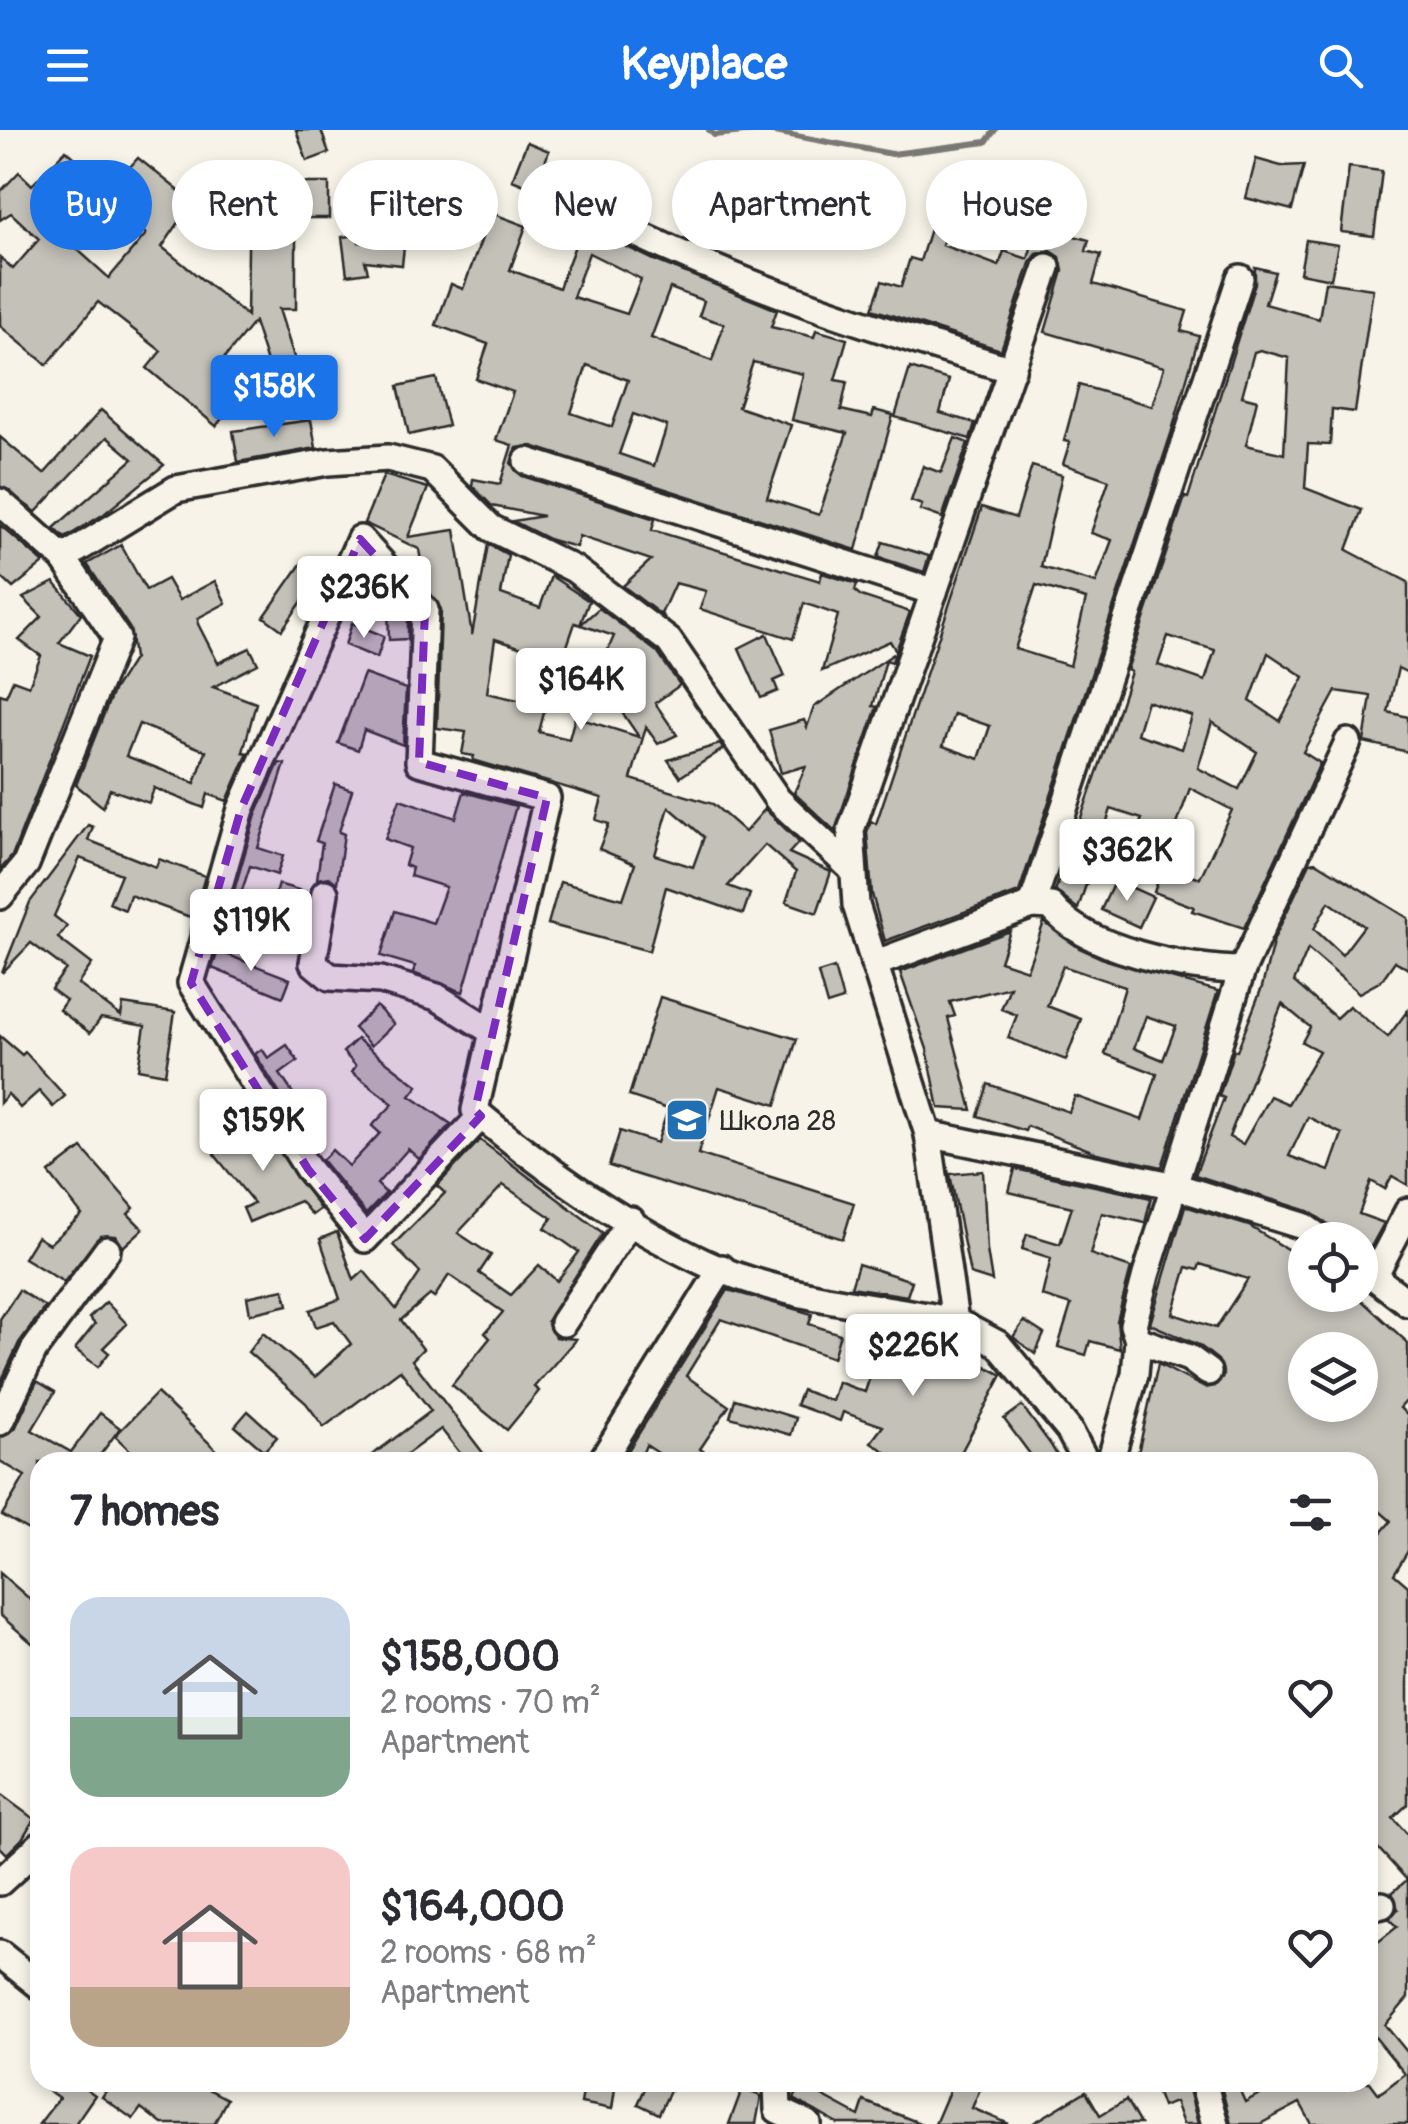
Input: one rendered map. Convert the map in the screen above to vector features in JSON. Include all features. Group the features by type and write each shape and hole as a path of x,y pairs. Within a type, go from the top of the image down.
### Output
{"street":[{"path":"652,242 853,322 1012,370"},
{"path":"955,1322 928,1134 856,905 851,830 1047,267"},
{"path":"1032,905 1240,278"},
{"path":"63,558 176,489 328,462 388,458 432,468 491,528 574,569 669,642 778,800 854,870"},
{"path":"528,461 934,592"},
{"path":"0,502 63,558 117,638 26,864 0,896"},
{"path":"481,1116 365,1239 308,1168 191,984 241,809 360,538 425,610 419,762 547,798 474,1110 481,1116 544,1170 722,1268 790,1289 955,1322 998,1344 1069,1430 1081,1452"},
{"path":"1113,1452 1136,1374 1138,1340 1133,1325 1172,1184 1242,970 1348,742"},
{"path":"326,893 313,963 330,977 381,980 438,997 493,1032"},
{"path":"874,964 1032,905 1051,906 1065,924 1092,939 1206,970 1242,970"},
{"path":"928,1134 1172,1184 1291,1222"},
{"path":"1378,1255 1408,1211"},
{"path":"563,1323 631,1220"},
{"path":"0,1422 34,1350 107,1250"},
{"path":"607,1452 722,1268"},
{"path":"1378,1280 1408,1303"},
{"path":"1138,1340 1189,1358 1208,1372"},
{"path":"0,1882 30,1854"},
{"path":"0,1954 30,1978"},
{"path":"777,2092 778,2110 808,2124"},
{"path":"1206,2092 1216,2124"}],"highlighted area":[{"path":"360,539 425,610 419,762 547,798 475,1110 481,1116 365,1239 308,1169 191,983 241,809"}],"building":[{"path":"296,130 321,130 329,153 307,160"},
{"path":"527,142 549,151 546,160 520,160"},
{"path":"66,150 78,160 56,160"},
{"path":"1256,159 1281,166 1304,165 1292,210 1246,198"},
{"path":"1349,167 1382,171 1374,236 1341,232"},
{"path":"152,169 172,185 172,232 162,247 247,316 248,250 296,250 296,309 279,309 299,373 273,381 254,322 218,366 246,389 216,426 147,368 161,351 98,302 47,365 0,326 0,257 13,269 30,249 78,250 109,278 133,250 152,250"},
{"path":"19,172 30,183 30,231 11,213 0,220 0,192"},
{"path":"313,183 329,183 329,218 313,218"},
{"path":"498,216 518,223 518,248 510,270 559,288 573,250 633,250 777,310 771,327 814,337 816,330 847,339 835,380 847,382 841,410 872,417 874,410 893,415 856,550 532,446 517,448 511,463 522,476 655,519 652,530 820,581 822,573 857,584 855,591 861,596 910,612 896,651 890,641 822,671 838,615 804,603 793,639 700,609 706,591 675,583 661,614 665,618 623,586 651,560 579,536 576,547 551,540 513,521 543,516 492,506 472,486 473,479 500,484 512,445 496,440 513,392 476,379 488,344 436,325 451,284 463,289 478,250 498,250","holes":["589,253 641,279 627,314 573,297","670,288 704,301 699,316 724,324 712,361 651,338","753,362 803,374 792,420 847,433 819,515 767,498 791,425 738,407","587,365 628,380 612,427 571,413","633,414 667,426 654,466 619,454"]},
{"path":"1306,240 1338,245 1331,279 1300,273"},
{"path":"926,242 926,250 956,250 999,266 1004,251 1028,259 1030,250 1086,250 1101,255 1093,284 1187,311 1181,331 1199,336 1171,434 1019,892 885,941 872,894 867,832 871,821 876,824 982,507 1016,518 1032,466 1062,475 1041,567 1096,583 1112,540 1091,533 1109,480 1063,464 1070,442 1064,441 1079,385 1152,406 1164,367 1045,332 1063,271 1060,257 1051,251 1037,254 1030,263 1001,350 872,309 882,281 901,287 910,258 920,261","holes":["1036,585 1086,599 1070,666 1015,649","954,714 990,726 979,759 943,746"]},
{"path":"344,250 404,250 402,265 365,261 368,272 347,275"},
{"path":"1255,267 1275,272 1265,304 1319,319 1325,282 1373,289 1355,412 1332,409 1330,445 1308,444 1305,488 1362,510 1347,550 1408,582 1408,673 1398,668 1388,712 1408,717 1408,752 1364,742 1371,696 1336,691 1303,752 1320,763 1244,928 1192,911 1194,907 1154,892 1164,865 1200,878 1232,810 1190,788 1165,858 1131,843 1142,819 1111,809 1078,909 1055,891 1113,727 1131,672 1127,670 1185,497 1188,498 1255,283","holes":["1254,352 1289,358 1284,454 1246,445 1257,400 1242,396","1168,636 1215,650 1205,681 1158,665","1268,653 1304,677 1280,721 1250,701","1147,701 1192,716 1182,749 1137,734","1212,722 1257,752 1239,789 1198,768"]},
{"path":"910,368 949,380 940,413 975,423 970,439 895,417"},
{"path":"436,378 448,426 409,435 398,386"},
{"path":"101,410 164,465 104,514 65,538 54,528 133,459 107,437 36,512 0,486 0,437 44,474"},
{"path":"311,420 316,448 238,462 233,431"},
{"path":"955,438 968,443 942,518 920,510 922,505 911,501 923,466 941,473"},
{"path":"384,475 428,488 408,537 455,530 472,635 488,544 508,555 501,594 540,608 551,576 589,601 580,625 599,608 657,652 680,685 655,703 677,735 658,744 646,727 631,779 713,804 745,832 765,809 799,842 789,853 831,872 817,913 786,902 796,872 765,845 728,886 750,894 743,914 666,887 649,951 548,924 560,882 623,899 635,864 599,849 609,824 596,820 602,798 473,760 474,756 462,754 466,732 437,728 441,609 425,586 419,549 364,523","holes":["575,623 614,636 591,689 603,684 639,737 575,717 569,739 539,732 549,707 487,693 495,639 534,652 527,671 555,681","669,807 704,837 693,867 655,855"]},
{"path":"0,525 44,563 13,588 0,576"},
{"path":"883,542 929,556 924,572 878,557"},
{"path":"121,545 146,590 167,579 179,600 215,581 226,603 198,618 198,624 218,663 250,648 258,664 213,687 256,703 243,752 248,753 227,801 208,794 204,808 154,788 149,803 110,789 103,807 76,785 113,691 134,658 130,629 87,564","holes":["139,724 206,751 195,783 126,756"]},
{"path":"301,564 319,577 282,630 264,617"},
{"path":"54,582 81,614 59,643 90,656 12,856 0,870 0,694 6,696 13,680 29,686 41,656 19,640 42,617 23,598"},
{"path":"401,607 408,616 408,639 389,640 388,608"},
{"path":"352,623 384,636 377,658 345,645"},
{"path":"767,634 785,676 774,681 778,691 761,698 739,648"},
{"path":"895,653 892,662 886,660 873,706 877,707 835,831 794,793 806,766 781,773 769,730 804,720 807,727 814,707"},
{"path":"364,674 406,689 403,745 364,730 358,750 338,743"},
{"path":"720,744 723,749 680,777 668,760"},
{"path":"279,763 285,764 258,848 283,856 277,875 250,866 230,927 224,925 256,815"},
{"path":"335,784 352,790 339,832 344,834 337,883 329,877 317,879 322,843 316,841"},
{"path":"464,792 516,806 463,992 413,973 415,966 381,956 395,911 433,923 446,887 410,876 412,868 405,865 410,848 385,839 400,799 456,818"},
{"path":"88,825 93,827 88,840 156,867 159,859 205,876 193,918 130,895 125,910 109,903 121,874 80,858 54,916 67,926 58,938 92,964 78,984 121,1016 123,1004 175,1012 165,1074 138,1069 145,1026 101,1018 90,1033 59,1010 66,1000 51,989 66,969 31,943 2,973 30,902"},
{"path":"1316,862 1408,918 1408,969 1395,961 1381,981 1359,993 1308,949 1294,982 1336,1018 1349,1006 1388,1037 1408,1010 1408,1185 1392,1176 1385,1189 1371,1181 1359,1214 1384,1223 1378,1234 1378,1222 1325,1222 1308,1211 1195,1175 1224,1098 1219,1096 1234,1050 1237,1051 1262,987 1274,939 1310,863","holes":["1329,902 1364,926 1342,955 1314,929","1282,1004 1310,1027 1302,1042 1319,1051 1288,1104 1270,1096 1243,1144 1229,1137","1308,1117 1342,1134 1329,1171 1289,1156"]},
{"path":"1115,880 1153,897 1139,927 1101,910"},
{"path":"278,884 309,893 305,911 296,910 286,946 262,939"},
{"path":"1044,922 1079,948 1106,960 1218,991 1162,1167 1097,1153 1027,1126 1025,1131 978,1116 988,1084 1069,1112 1075,1096 1142,1120 1157,1074 1105,1054 1125,987 1063,966 1047,1006 1081,1019 1066,1060 1008,1038 1017,1015 1001,1009 1010,987 950,1002 955,1016 948,1018 972,1110 939,1108 927,1049 900,972 1010,931 1000,961 1027,970","holes":["1146,1016 1176,1026 1163,1060 1134,1048"]},
{"path":"218,951 290,979 283,997 212,968"},
{"path":"834,968 843,1000 827,1005 818,973"},
{"name":"Школа 28","path":"660,997 797,1039 776,1105 719,1087 698,1154 854,1203 843,1239 609,1166 620,1131 657,1143 668,1109 629,1096"},
{"path":"376,1006 394,1024 371,1046 354,1028"},
{"path":"0,1036 22,1055 25,1052 65,1096 53,1107 39,1091 20,1108 8,1094 0,1103"},
{"path":"357,1039 418,1086 410,1096 451,1124 419,1159 408,1149 377,1184 386,1193 366,1214 322,1160 332,1150 349,1166 380,1133 372,1126 393,1104 352,1072 356,1066 343,1052"},
{"path":"287,1045 298,1061 280,1074 302,1107 292,1114 255,1054 262,1049 268,1058"},
{"path":"258,1120 320,1209 312,1215 300,1201 249,1222 243,1208 254,1203 214,1154"},
{"path":"480,1140 603,1233 547,1321 555,1337 576,1339 534,1387 539,1391 507,1430 452,1385 490,1338 485,1333 503,1312 449,1275 434,1298 430,1295 401,1320 423,1349 412,1360 482,1452 459,1452 441,1429 410,1452 376,1452 431,1411 400,1370 324,1427 306,1403 248,1352 263,1333 315,1377 351,1344 334,1321 316,1327 310,1310 340,1299 320,1239 337,1232 354,1280 364,1271 396,1309 420,1273 393,1245 445,1193 437,1186","holes":["503,1185 552,1218 545,1228 579,1252 557,1281 539,1265 511,1295 479,1273 491,1255 458,1233"]},
{"path":"82,1148 134,1208 128,1214 143,1229 123,1247 116,1236 100,1236 64,1282 24,1258 37,1237 49,1244 82,1215 49,1173"},
{"path":"1015,1169 1151,1198 1145,1223 1102,1213 1090,1254 1131,1268 1117,1321 1120,1349 1090,1341 1086,1355 1058,1347 1071,1305 1042,1296 1051,1258 1022,1249 1027,1234 1060,1244 1072,1207 1009,1192"},
{"path":"983,1171 992,1281 970,1274 950,1174"},
{"path":"1185,1206 1249,1226 1288,1250 1288,1312 1374,1312 1408,1343 1408,1399 1400,1408 1408,1416 1408,1551 1394,1574 1408,1586 1408,1804 1393,1818 1408,1835 1408,1998 1385,2025 1408,2053 1408,2124 1312,2124 1300,2103 1260,2124 1231,2124 1223,2092 1240,2092 1245,2102 1263,2092 1379,2094 1405,2074 1378,2041 1378,1942 1397,1927 1389,1919 1398,1909 1392,1893 1407,1880 1378,1848 1378,1536 1391,1521 1378,1510 1378,1452 1138,1452 1158,1364 1205,1388 1215,1386 1224,1375 1218,1360 1199,1345 1150,1324","holes":["1200,1264 1248,1279 1216,1328 1173,1314 1187,1267 1198,1270"]},
{"path":"858,1264 912,1281 907,1296 851,1287"},
{"path":"284,1289 288,1305 250,1314 247,1297"},
{"path":"19,1290 45,1307 19,1343 0,1384 0,1319"},
{"path":"728,1290 812,1314 809,1324 840,1334 833,1358 721,1319 686,1376 729,1406 700,1449 705,1452 657,1452 646,1445 643,1452 627,1452"},
{"path":"106,1302 127,1324 103,1348 109,1353 98,1367 75,1349 95,1324 89,1318"},
{"path":"1024,1321 1044,1334 1035,1354 1013,1337"},
{"path":"864,1322 897,1328 895,1336 962,1366 967,1356 1002,1375 961,1452 886,1452 871,1442 883,1426 843,1412 840,1421 796,1405 802,1390 832,1401 838,1382 865,1392 877,1354 857,1348"},
{"path":"37,1381 55,1392 32,1430 71,1452 30,1452 30,1531 2,1515 25,1476 0,1461 0,1438 15,1429"},
{"path":"157,1393 219,1452 132,1452 115,1436"},
{"path":"735,1399 796,1418 791,1435 730,1417"},
{"path":"1022,1406 1055,1452 1029,1452 1004,1419"},
{"path":"248,1411 277,1437 264,1451 235,1426"},
{"path":"100,1413 120,1428 102,1452 71,1452"},
{"path":"0,1573 30,1599 30,1641 0,1615"},
{"path":"0,1794 30,1816 30,1826 7,1854 0,1847"},
{"path":"50,2092 95,2095 75,2124 39,2124 59,2098"},
{"path":"105,2092 214,2092 227,2099 214,2124 162,2124 141,2108 133,2119 102,2097"},
{"path":"583,2092 615,2092 612,2109 581,2103"},
{"path":"643,2092 669,2092 659,2114 638,2104"},
{"path":"741,2092 761,2096 756,2124 729,2124"},
{"path":"797,2092 824,2092 822,2096 859,2116 864,2101 922,2124 838,2124 794,2099"},
{"path":"949,2092 979,2092 972,2108 1009,2124 935,2124"},
{"path":"1087,2092 1100,2115 1126,2100 1140,2124 1032,2124"},
{"path":"1156,2092 1190,2092 1198,2124 1183,2124 1175,2102 1162,2107"}],"waterway":[{"path":"709,130 714,135 764,130"},
{"path":"764,130 892,154 986,142 995,130"}],"place":[{"name":"Школа 28","path":"687,1120"}]}
